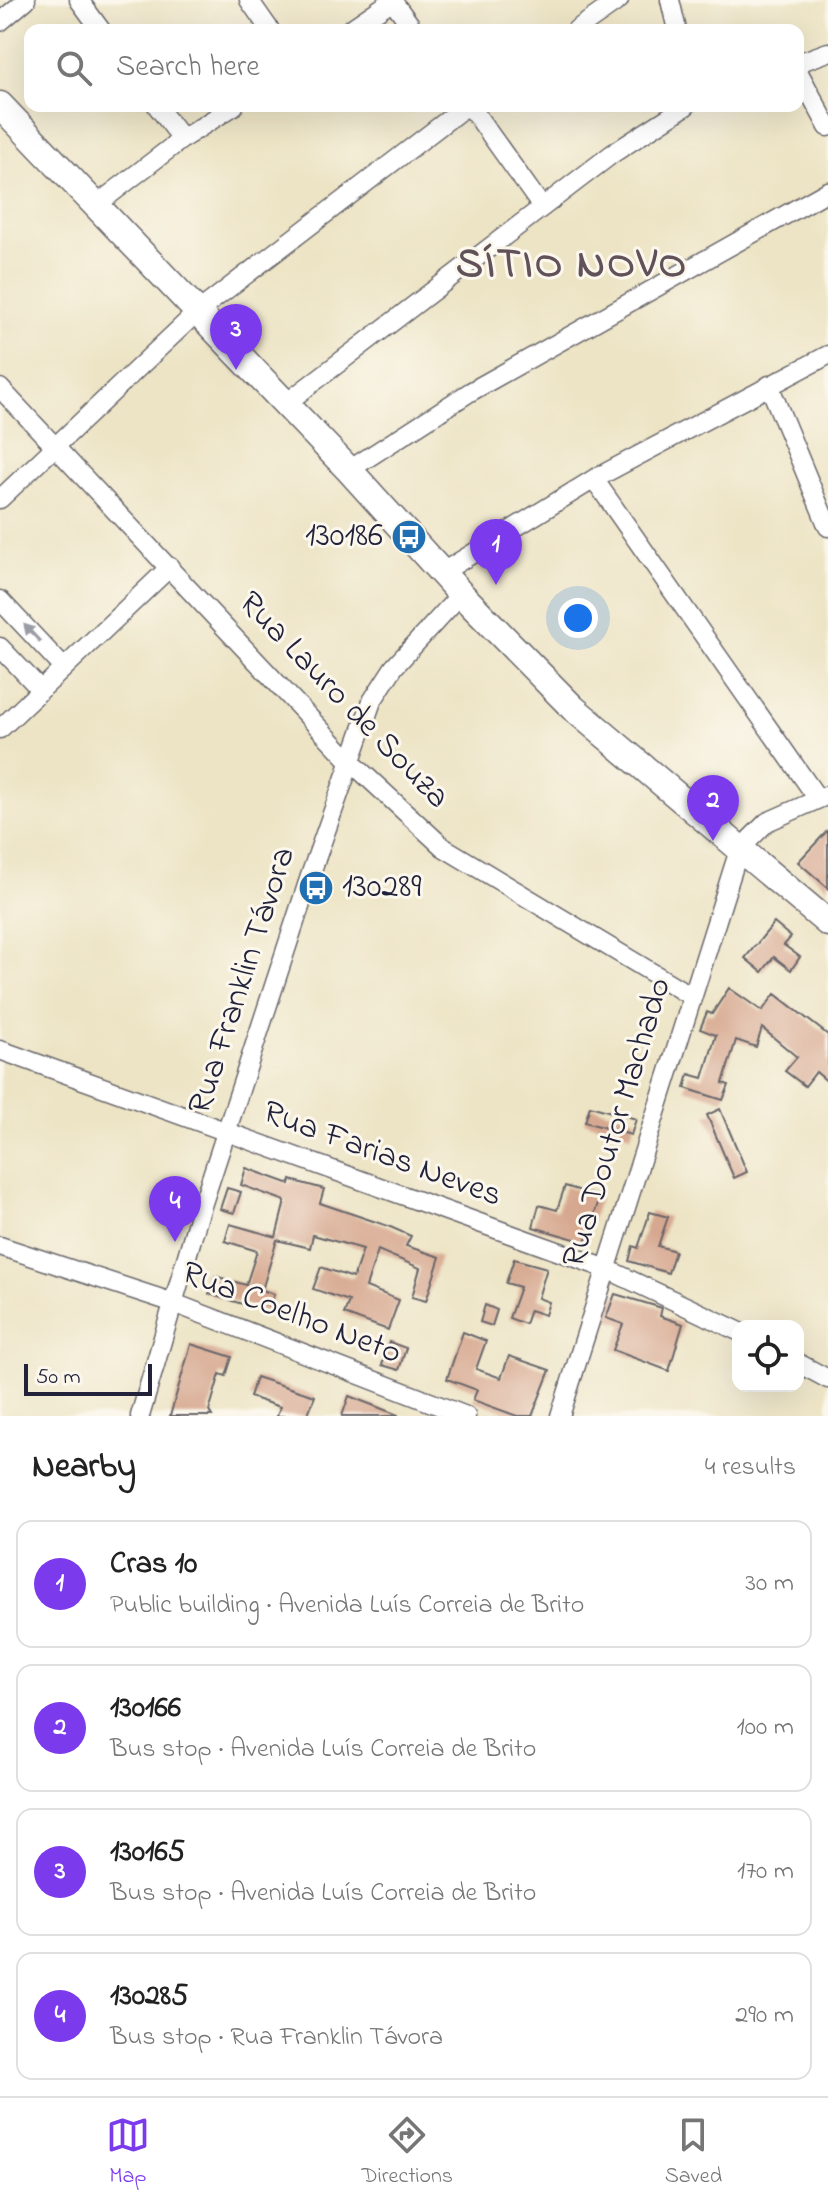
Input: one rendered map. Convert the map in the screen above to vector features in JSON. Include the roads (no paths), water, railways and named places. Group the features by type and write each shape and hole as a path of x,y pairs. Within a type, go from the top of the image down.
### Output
{"main road":[{"path":"0,105 349,470 441,573 573,708 828,923"}],"street":[{"path":"0,22 26,0"},
{"path":"79,0 97,24"},
{"path":"249,0 266,24"},
{"path":"358,24 392,0 410,24"},
{"path":"585,24 619,0"},
{"path":"670,0 676,24"},
{"path":"804,61 828,52"},
{"path":"804,82 828,127"},
{"path":"162,112 182,139"},
{"path":"95,206 182,139 225,112"},
{"path":"0,499 196,313 460,112"},
{"path":"472,112 542,207"},
{"path":"285,404 612,154 677,112"},
{"path":"349,470 470,392 828,191"},
{"path":"441,573 594,479 828,355"},
{"path":"769,385 828,527"},
{"name":"Rua Lauro de Souza","path":"0,388 351,762 443,847 691,996"},
{"path":"594,479 823,797 767,822 739,850"},
{"path":"0,729 170,567"},
{"name":"Rua Franklin Távora","path":"140,1416 171,1302 351,762 382,683 461,594"},
{"path":"0,600 63,667"},
{"path":"0,647 40,689"},
{"name":"Rua Doutor Machado","path":"560,1416 739,850"},
{"name":"Rua Farias Neves","path":"0,1050 607,1269 732,1328"},
{"name":"Rua Coelho Neto","path":"0,1246 171,1302 466,1416"},
{"path":"804,1366 828,1379"}],"place":[{"name":"130165","path":"236,370"},
{"name":"130186","path":"409,537"},
{"name":"Cras 10","path":"496,585"},
{"name":"130166","path":"713,841"},
{"name":"130289","path":"316,888"},
{"name":"130285","path":"175,1242"}],"district":[{"name":"SÍTIO NOVO","path":"572,265"}]}
